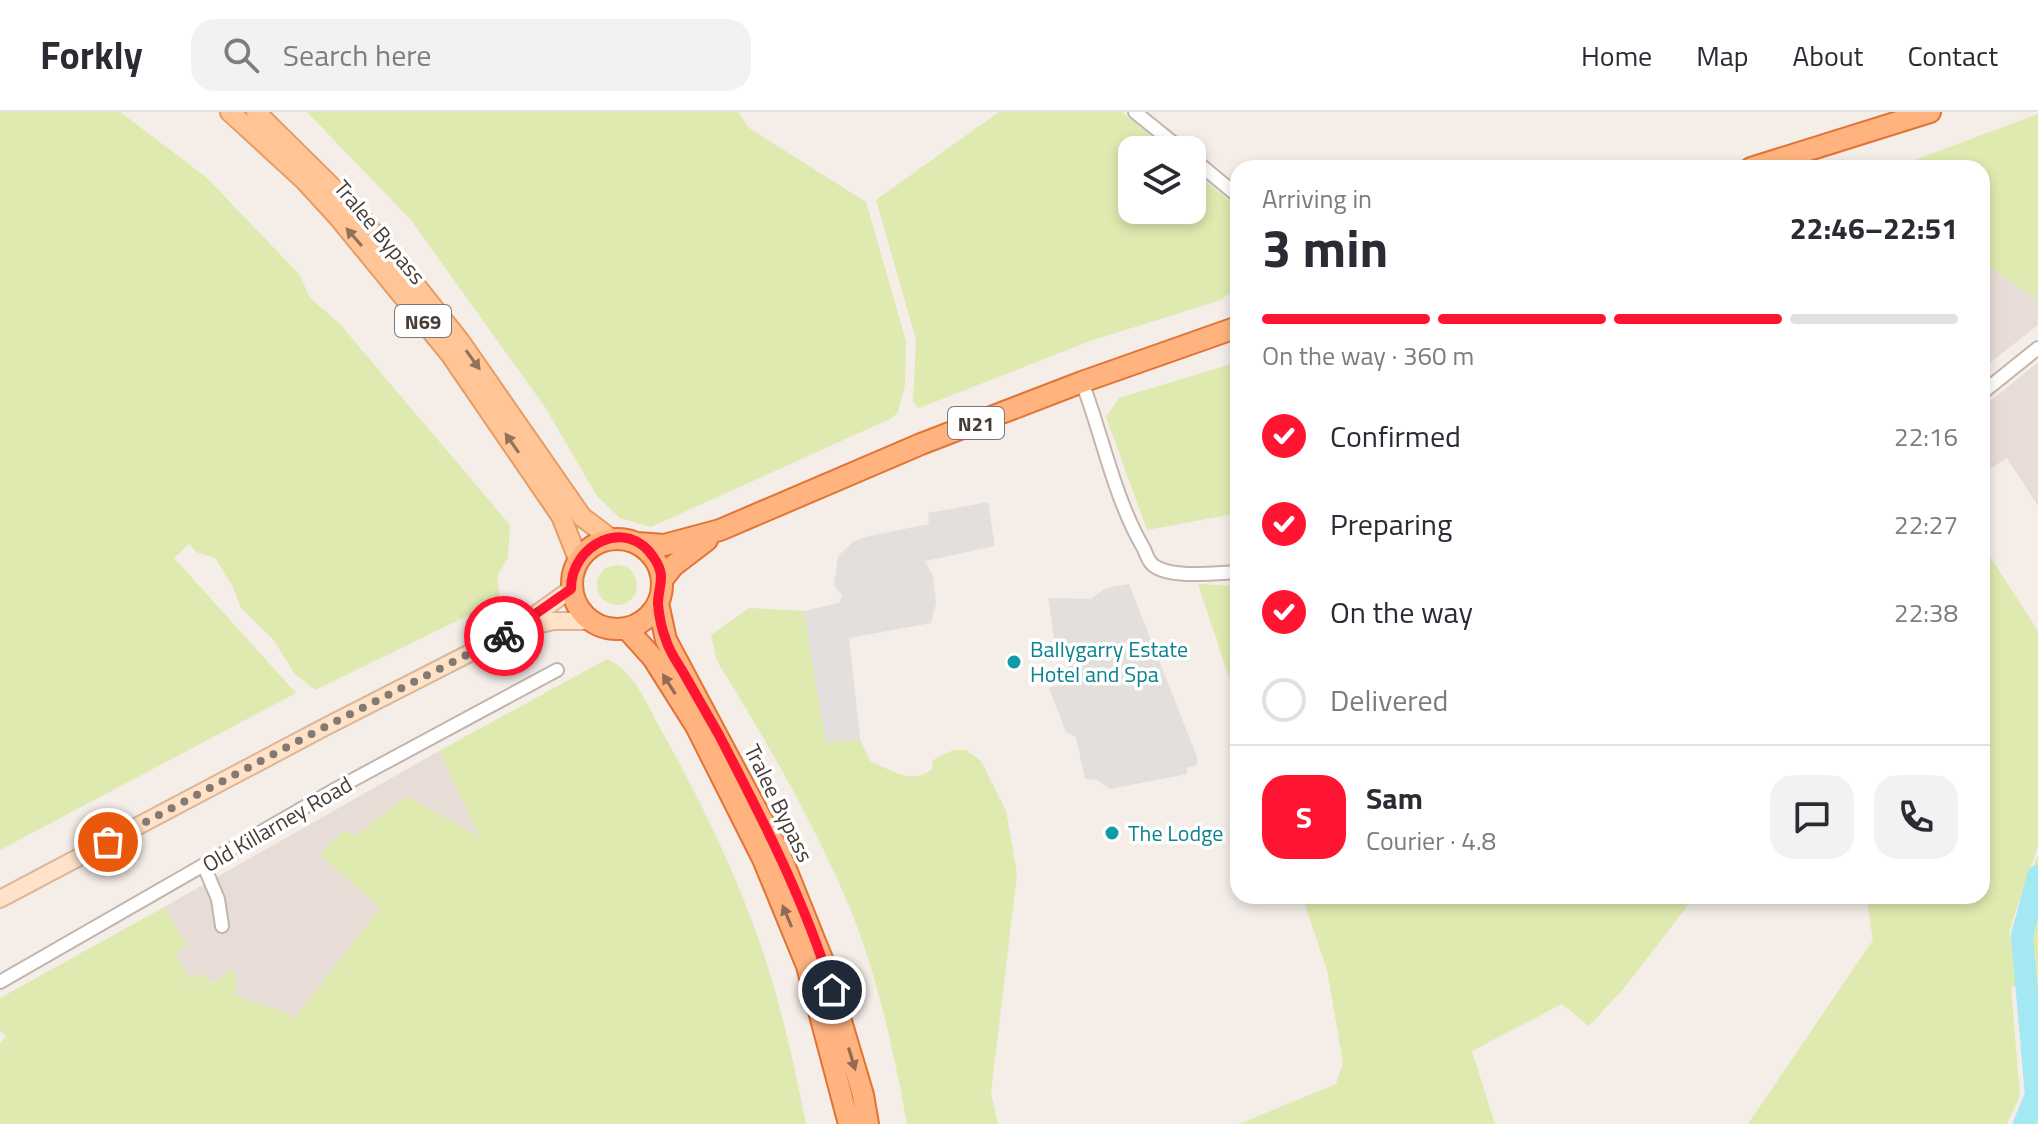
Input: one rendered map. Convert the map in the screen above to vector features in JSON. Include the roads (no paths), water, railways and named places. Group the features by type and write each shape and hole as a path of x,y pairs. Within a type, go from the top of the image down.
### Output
{"highway":[{"path":"1777,160 1930,112"},
{"name":"N21","path":"637,543 664,545 720,530 921,444 1230,330"},
{"name":"N21","path":"662,580 673,566 720,530"},
{"path":"610,538 637,543 654,558 662,580 658,603 645,620 626,628 612,629 590,621 576,604 571,589 571,578 578,559 587,549 610,538"},
{"name":"Tralee Bypass","path":"658,603 668,645 772,838 813,936 863,1095 868,1124"},
{"name":"Tralee Bypass","path":"626,628 653,658 696,726 763,859 807,966 849,1124"}],"main road":[{"name":"Tralee Bypass","path":"230,112 304,180 338,217 450,354 561,516 578,559"},
{"name":"Tralee Bypass","path":"256,112 353,208 459,340 582,517 610,538"},
{"path":"0,899 513,631 571,589"},
{"path":"513,631 553,621 590,621"}],"street":[{"path":"1135,112 1165,136"},
{"path":"1206,170 1230,189"},
{"path":"1990,387 2038,348"},
{"path":"1082,382 1121,503 1131,528 1153,565 1192,574 1230,572"},
{"name":"Old Killarney Road","path":"0,982 336,789 557,670"},
{"path":"204,866 218,899 222,926"}],"waterway":[{"path":"2024,1124 2036,1095 2022,936 2038,876"}],"place":[{"name":"Ballygarry Estate Hotel and Spa","path":"1014,662"},
{"name":"The Lodge","path":"1112,833"}]}
